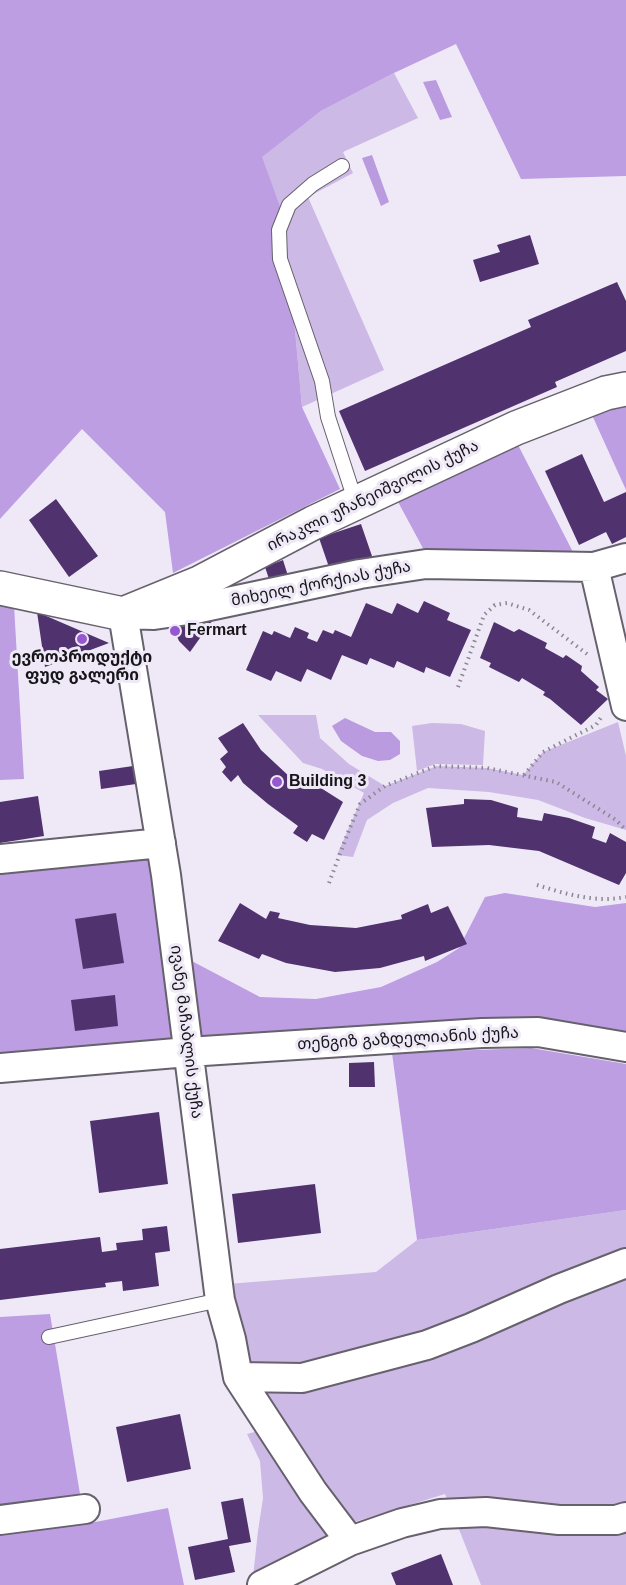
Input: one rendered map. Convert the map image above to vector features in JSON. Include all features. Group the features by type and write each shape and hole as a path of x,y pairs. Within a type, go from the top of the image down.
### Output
{"street":[{"name":"ირაკლი უჩანეიშვილის ქუჩა","path":"123,614 199,583 313,523 516,428 606,393 626,389"},
{"name":"მიხეილ ქორქიას ქუჩა","path":"123,614 154,615 195,609 360,574 426,564 594,567 626,558"},
{"path":"594,567 616,709"},
{"path":"0,588 123,614"},
{"name":"ივანე მაჩაბლის ქუჩა","path":"123,614 160,843 220,1300 231,1339 238,1377 313,1492 350,1541"},
{"path":"0,859 160,843"},
{"name":"თენგიზ გაზდელიანის ქუჩა","path":"0,1068 188,1052 493,1033 538,1032 626,1047"},
{"path":"238,1377 302,1378 427,1345 626,1263"},
{"path":"0,1520 85,1509"},
{"path":"262,1585 350,1541 402,1523 440,1514 486,1512 560,1520 616,1520 626,1517"}],"lane":[{"path":"342,165 313,184 289,205 279,230 280,259 321,381 328,417 356,503"},
{"path":"49,1337 220,1300"}],"path":[{"path":"458,687 484,615 495,605 507,603 529,610 591,658"},
{"path":"523,775 543,752 596,725 616,709"},
{"path":"329,884 360,804 385,786 436,766 488,768 556,782 616,820 626,830"},
{"path":"537,885 579,897 612,900 626,897"}],"shaded area":[{"path":"0,0 626,0 626,176 521,179 456,44 321,111 262,157 285,220 302,407 340,489 173,573 165,512 82,429 0,519"},
{"path":"394,73 418,118 343,152 353,173 308,197 384,370 302,407 285,220 261,157 321,111"},
{"path":"436,80 452,117 440,120 423,82"},
{"path":"372,155 389,202 381,206 362,158"},
{"path":"626,405 626,490 592,415"},
{"path":"516,441 575,556 425,552 397,500"},
{"path":"0,602 14,605 24,779 0,780"},
{"path":"258,715 316,715 320,738 349,764 385,786 437,766 487,768 523,775 543,752 618,722 626,756 626,830 585,818 538,800 489,792 428,788 393,803 367,820 353,857 337,855 364,793 322,769 303,763"},
{"path":"345,718 375,732 391,732 400,741 400,754 390,760 378,761 362,756 341,741 332,726"},
{"path":"432,723 461,724 485,731 483,765 435,764 417,771 412,726"},
{"path":"151,857 176,1045 0,1057 0,871"},
{"path":"505,893 595,907 626,903 626,1039 200,1043 188,959 260,997 316,999 381,987 437,962 459,948 485,897"},
{"path":"531,1048 626,1064 626,1210 417,1240 392,1053"},
{"path":"626,1210 626,1585 481,1585 445,1494 351,1523 253,1577 263,1498 260,1461 247,1434 276,1426 246,1370 228,1284 376,1272 417,1240"},
{"path":"50,1314 85,1524 168,1508 184,1585 0,1585 0,1317"}],"building":[{"path":"530,235 539,264 480,282 473,260 500,252 497,245"},
{"path":"617,282 626,301 626,351 555,382 557,387 365,471 339,411 531,327 528,320"},
{"path":"582,454 604,502 626,492 626,537 612,544 606,532 579,545 545,471"},
{"path":"56,499 98,556 69,577 29,520"},
{"path":"361,524 373,559 331,573 319,538"},
{"path":"283,560 289,579 271,585 265,567"},
{"path":"424,601 450,613 447,620 471,630 450,677 426,667 424,673 397,661 394,668 370,658 367,665 342,655 331,680 307,669 301,682 276,671 271,681 246,670 263,631 272,635 274,631 290,638 295,627 309,633 307,638 317,642 323,630 333,634 335,630 351,637 366,603 392,614 397,603 418,613"},
{"path":"37,612 109,643 45,667"},
{"path":"215,617 190,652 179,641 171,623"},
{"path":"494,622 514,632 519,629 547,643 545,648 563,658 566,655 582,666 581,671 599,687 596,690 608,699 581,725 543,695 545,692 522,678 519,682 489,667 491,663 480,658"},
{"name":"Building 3","path":"243,723 261,750 291,778 293,776 300,780 302,776 343,802 324,840 312,834 307,842 293,833 298,826 243,783 238,775 231,782 222,772 226,767 220,759 228,752 218,738"},
{"path":"133,766 136,784 101,789 99,771"},
{"path":"38,796 44,836 0,843 0,802"},
{"path":"464,799 491,800 518,808 517,817 542,821 544,813 569,818 595,827 592,838 606,843 610,833 626,842 626,873 619,885 539,851 489,845 432,847 426,808 464,804"},
{"path":"240,903 266,919 270,911 280,913 278,918 310,925 356,928 402,919 401,915 428,904 431,913 448,906 467,944 425,961 424,956 380,968 335,972 286,963 262,954 259,959 218,941"},
{"path":"116,913 124,963 83,969 75,919"},
{"path":"115,995 118,1026 75,1031 71,1000"},
{"path":"374,1062 375,1087 349,1087 349,1063"},
{"path":"159,1112 168,1184 99,1193 90,1121"},
{"path":"315,1184 321,1233 238,1243 232,1194"},
{"path":"167,1226 170,1251 155,1253 159,1286 123,1291 122,1281 105,1283 106,1287 0,1300 0,1249 100,1237 102,1252 117,1250 116,1243 143,1240 142,1229"},
{"path":"180,1414 191,1469 127,1482 116,1427"},
{"path":"243,1498 251,1542 229,1546 235,1572 195,1580 188,1547 228,1539 221,1502"},
{"path":"441,1554 453,1585 396,1585 391,1573"}],"place":[{"name":"Fermart","path":"175,631"},
{"name":"ევროპროდუქტი ფუდ გალერი","path":"82,639"},
{"name":"Building 3","path":"277,782"}]}
